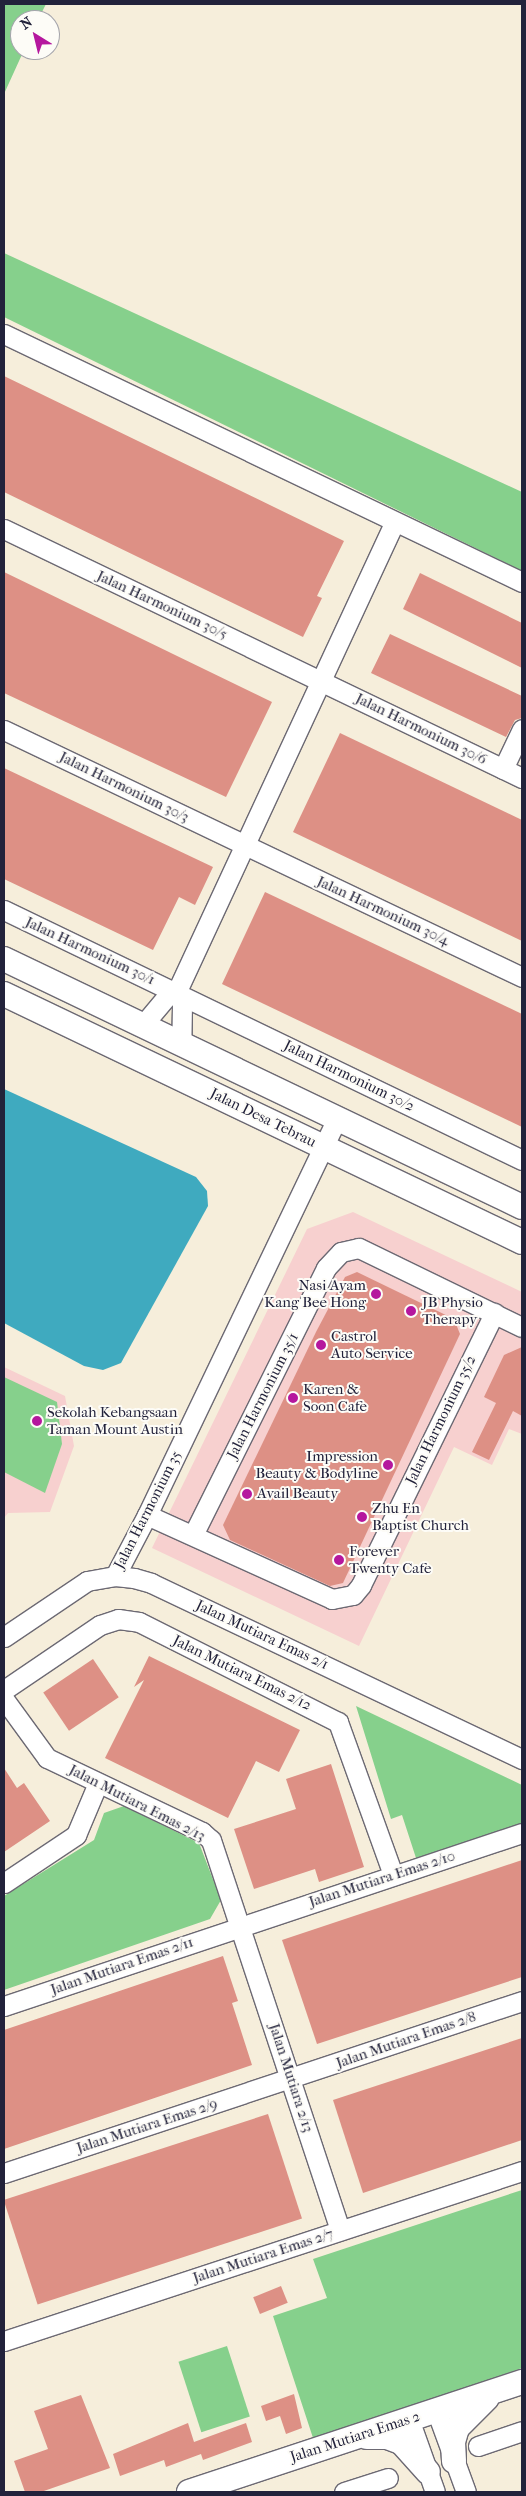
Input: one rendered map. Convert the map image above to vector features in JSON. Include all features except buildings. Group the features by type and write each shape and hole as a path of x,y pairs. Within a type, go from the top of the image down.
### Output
{"street":[{"path":"4,334 394,523 522,582"},
{"path":"142,1026 166,997 177,991 394,523"},
{"name":"Jalan Harmonium 30/5","path":"4,529 320,680"},
{"name":"Jalan Harmonium 30/6","path":"320,680 522,778"},
{"path":"503,769 522,729"},
{"name":"Jalan Harmonium 30/3","path":"4,730 244,844"},
{"name":"Jalan Harmonium 30/4","path":"244,844 522,977"},
{"name":"Jalan Harmonium 30/1","path":"4,910 177,991"},
{"path":"4,959 522,1207"},
{"path":"177,991 182,1004 181,1043"},
{"name":"Jalan Harmonium 30/2","path":"177,991 522,1160"},
{"name":"Jalan Desa Tebrau","path":"4,994 522,1242"},
{"name":"Jalan Harmonium 35","path":"115,1576 148,1515 337,1118"},
{"name":"Jalan Harmonium 35/1","path":"193,1535 326,1268 341,1252 359,1248 522,1327"},
{"name":"Jalan Harmonium 35/2","path":"148,1515 332,1599 353,1595 361,1585 494,1313"},
{"name":"Jalan Mutiara Emas 2/1","path":"4,1637 87,1582 115,1576 152,1583 522,1759"},
{"name":"Jalan Mutiara Emas 2/12","path":"4,1690 100,1625 118,1619 139,1622 338,1722 393,1875"},
{"name":"Jalan Mutiara Emas 2/13","path":"4,1699 47,1758 209,1837 241,1926"},
{"path":"4,1883 76,1835 98,1783"},
{"name":"Jalan Mutiara Emas 2/10","path":"241,1926 522,1833"},
{"name":"Jalan Mutiara Emas 2/11","path":"4,2006 241,1926"},
{"name":"Jalan Mutiara 2/13","path":"241,1926 340,2230"},
{"name":"Jalan Mutiara Emas 2/8","path":"291,2079 522,2001"},
{"name":"Jalan Mutiara Emas 2/9","path":"4,2173 291,2079"},
{"name":"Jalan Mutiara Emas 2/7","path":"4,2341 522,2171"},
{"path":"454,2461 453,2442 457,2428 465,2417 487,2398 518,2384"},
{"name":"Jalan Mutiara Emas 2","path":"189,2492 518,2384"},
{"path":"436,2410 466,2492"},
{"path":"409,2419 431,2482"},
{"path":"478,2446 522,2431"},
{"path":"340,2442 372,2436 401,2442 431,2482"},
{"path":"344,2492 388,2478"}],"shaded area":[{"path":"353,1212 522,1292 522,1434 509,1429 492,1465 454,1447 359,1646 152,1548 307,1229"},
{"name":"Sekolah Kebangsaan Taman Mount Austin","path":"4,1367 65,1396 74,1446 50,1512 8,1513 4,1518"}],"green space":[{"path":"4,4 46,4 43,10 10,10 10,60 19,60 4,94"},
{"path":"4,253 522,492 522,571 4,317"},
{"name":"Sekolah Kebangsaan Taman Mount Austin","path":"4,1377 57,1402 62,1444 45,1493 4,1472"},
{"path":"356,1706 522,1785 522,1827 416,1858 402,1815 391,1819"},
{"path":"124,1806 199,1843 221,1900 210,1919 4,1990 4,1896 94,1840 104,1813"},
{"path":"522,2190 522,2368 314,2441 273,2316 327,2298 313,2259"},
{"path":"227,2346 250,2416 201,2432 178,2362"}],"water":[{"path":"4,1089 196,1177 207,1191 208,1206 121,1363 103,1370 84,1366 4,1323"}],"place":[{"name":"Nasi Ayam Kang Bee Hong","path":"376,1294"},
{"name":"JB Physio Therapy","path":"411,1311"},
{"name":"Castrol Auto Service","path":"321,1345"},
{"name":"Karen & Soon Cafe","path":"293,1398"},
{"name":"Sekolah Kebangsaan Taman Mount Austin","path":"37,1421"},
{"name":"Impression Beauty & Bodyline","path":"388,1465"},
{"name":"Avail Beauty","path":"247,1494"},
{"name":"Zhu En Baptist Church","path":"362,1517"},
{"name":"Forever Twenty Cafe","path":"339,1560"}]}
